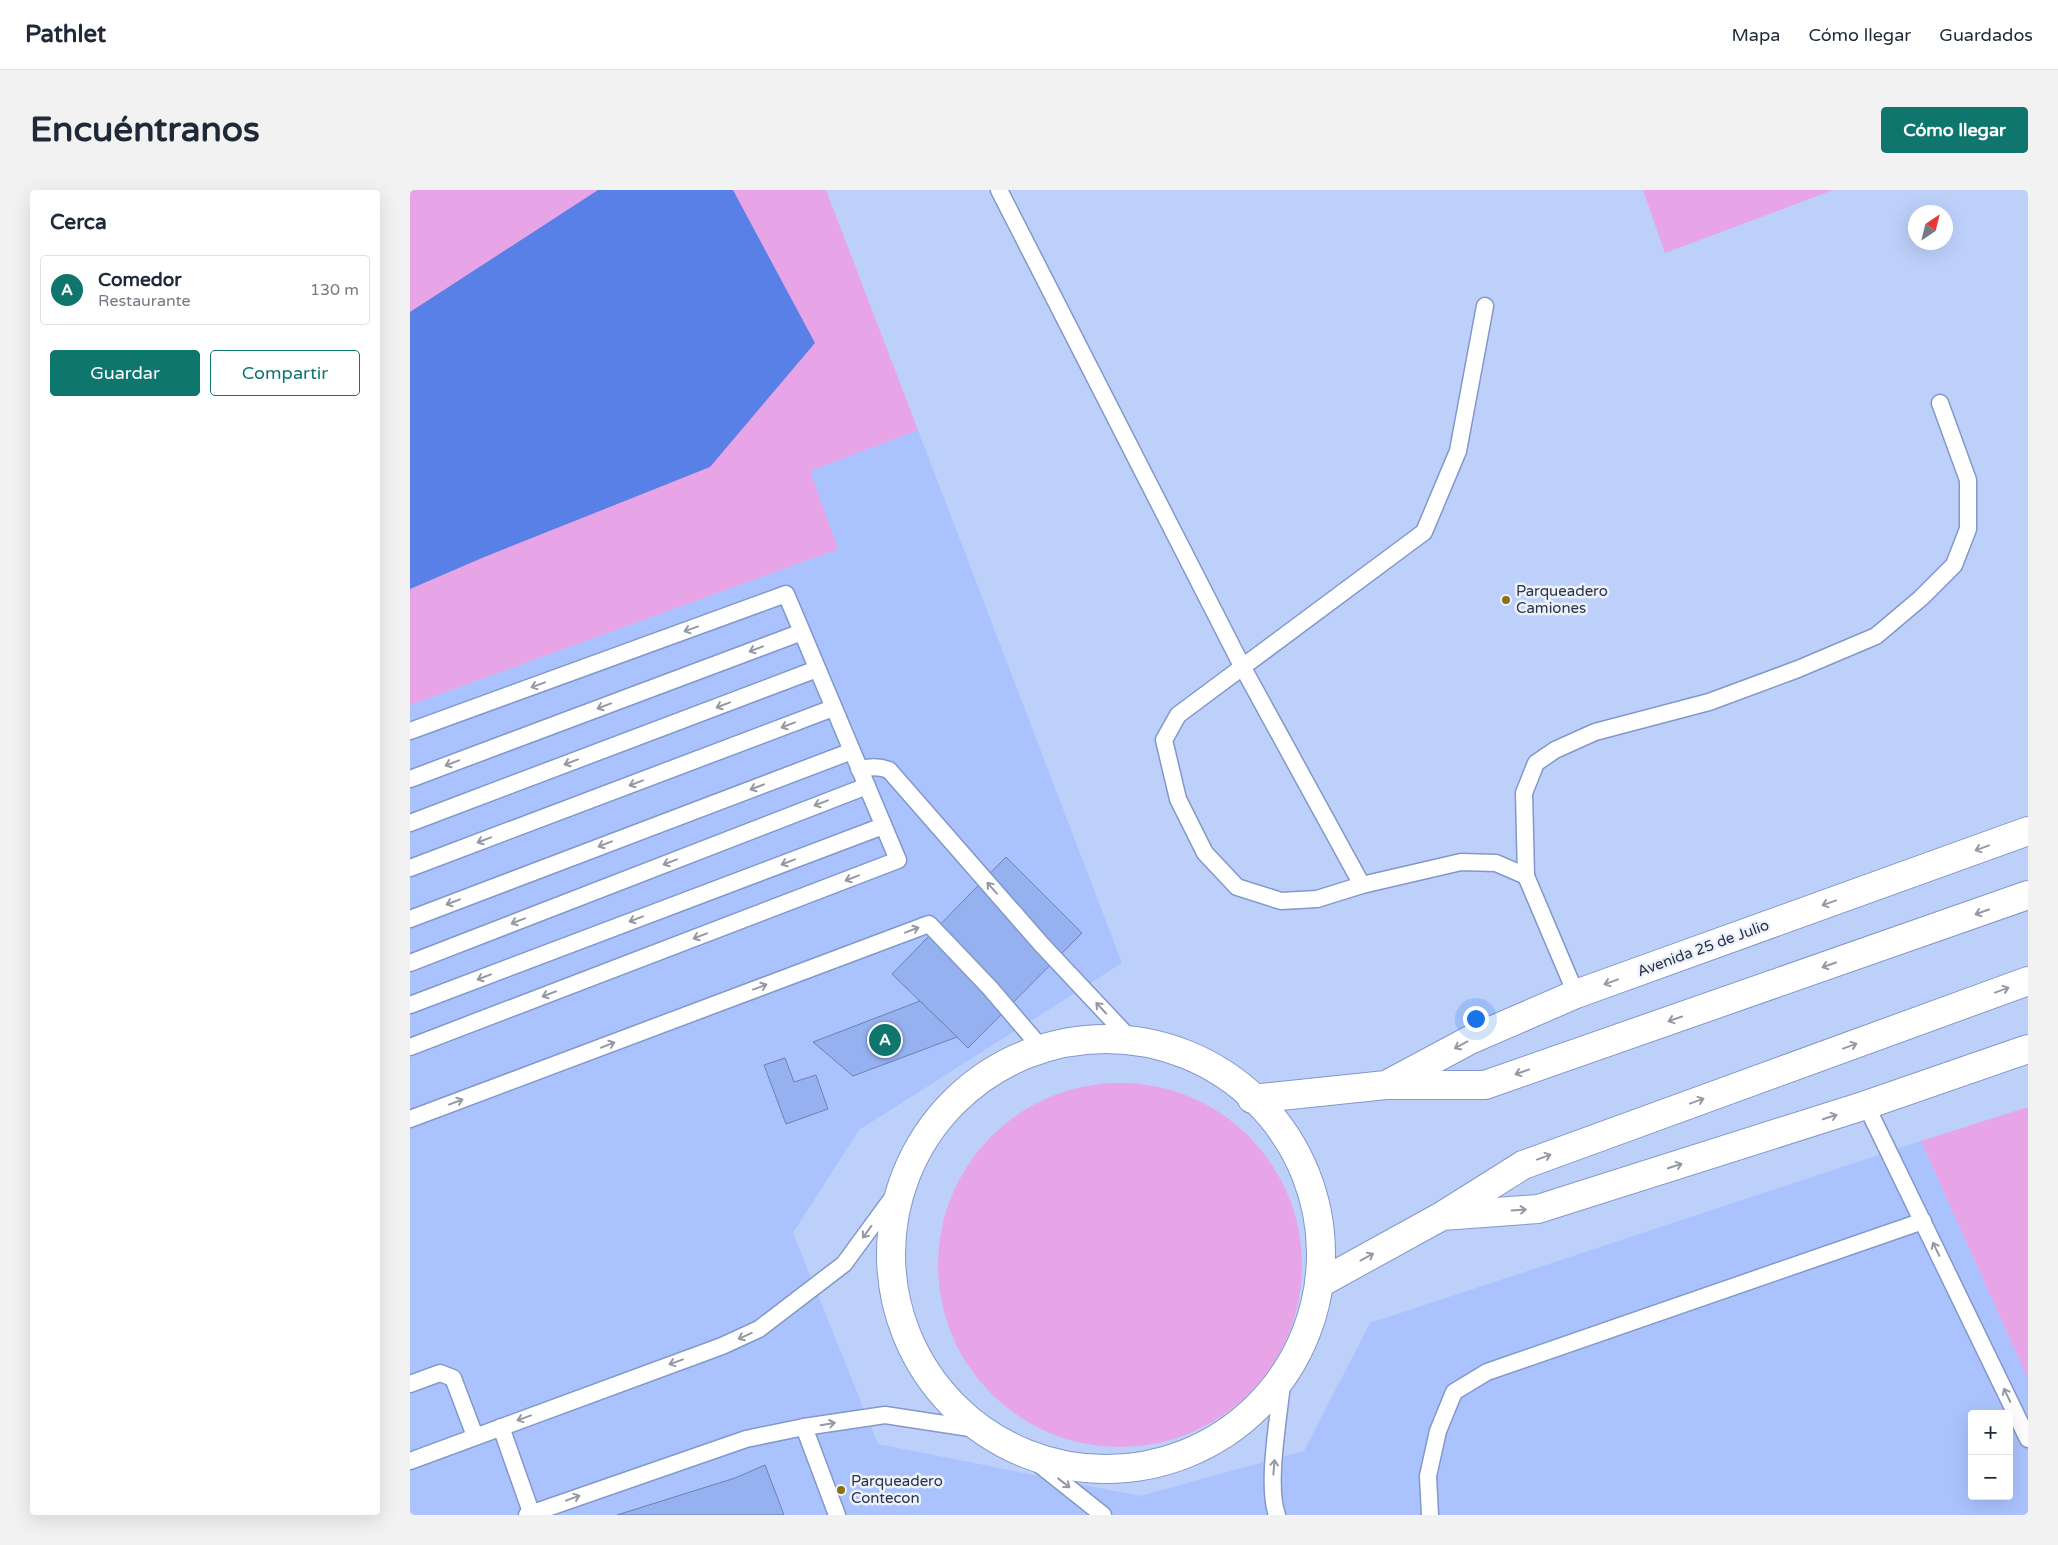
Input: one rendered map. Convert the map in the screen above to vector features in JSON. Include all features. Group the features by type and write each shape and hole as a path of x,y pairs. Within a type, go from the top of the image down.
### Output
{"main road":[{"name":"Avenida 25 de Julio","path":"1386,1085 1470,1040 1576,994 2028,831"},
{"name":"Avenida 25 de Julio","path":"1252,1099 1386,1085 1485,1085 2028,895"},
{"path":"1324,1281 1442,1216 1523,1165 2028,981"},
{"path":"1088,1041 1135,1044 1176,1055 1213,1073 1252,1099 1288,1136 1312,1181 1326,1230 1324,1281 1310,1335 1282,1383 1242,1424 1192,1452 1138,1467 1080,1467 1026,1452 983,1430 934,1384 901,1325 888,1259 896,1193 917,1144 950,1102 992,1069 1042,1049 1088,1041"},
{"path":"1442,1216 1538,1209 1866,1105 2028,1049"}],"lane":[{"path":"999,190 1242,666 1362,886"},
{"path":"1485,306 1458,451 1424,532 1178,715 1164,740 1178,799 1205,853 1237,887 1281,901 1317,898 1461,862 1496,863 1526,876"},
{"path":"1576,994 1526,876 1524,794 1536,763 1555,750 1595,732 1709,702 1798,669 1876,636 1921,598 1954,565 1968,529 1968,480 1940,403"},
{"path":"410,731 786,594 898,860 410,1047"},
{"path":"410,779 802,632"},
{"path":"410,823 817,669"},
{"path":"410,868 834,708"},
{"path":"410,919 852,751"},
{"path":"859,769 871,766 889,770 1042,945 1135,1044"},
{"path":"410,963 866,786"},
{"path":"410,1005 883,826"},
{"path":"410,1119 929,924 990,988 1042,1049"},
{"path":"1866,1105 2028,1439"},
{"path":"410,1461 722,1346 759,1329 844,1264 896,1193"},
{"path":"1430,1515 1428,1476 1438,1431 1454,1392 1487,1372 1923,1221"},
{"path":"410,1384 440,1373 452,1378 476,1436"},
{"path":"1277,1515 1274,1507 1273,1476 1282,1383"},
{"path":"501,1427 530,1514 746,1439 804,1427 884,1415 983,1430"},
{"path":"804,1427 837,1515"},
{"path":"1026,1452 1103,1515"}],"shaded area":[{"path":"410,190 826,190 918,430 810,471 838,549 410,705"},
{"path":"1643,190 1833,190 1665,253"},
{"path":"918,430 1122,963 859,1130 793,1233 878,1444 1140,1496 1304,1451 1370,1323 1921,1141 2028,1379 2028,1515 410,1515 410,705 838,549 809,471"},
{"path":"1120,1083 1156,1086 1190,1097 1206,1104 1249,1136 1281,1179 1288,1195 1299,1229 1302,1265 1299,1301 1288,1335 1281,1351 1249,1394 1206,1426 1190,1433 1156,1444 1120,1447 1084,1444 1050,1433 1034,1426 991,1394 959,1351 952,1335 941,1301 938,1265 941,1229 952,1195 959,1179 991,1136 1034,1104 1050,1097 1084,1086"},
{"path":"2028,1107 2028,1379 1921,1141"}],"water":[{"path":"598,190 733,190 815,343 710,467 482,558 410,589 410,312"}],"building":[{"path":"1006,857 1082,933 968,1048 892,974"},
{"path":"920,1001 957,1037 853,1076 813,1042"},
{"path":"785,1058 794,1082 816,1075 828,1109 786,1124 764,1065"},
{"path":"765,1465 784,1515 617,1515 735,1478"}],"place":[{"name":"Parqueadero Camiones","path":"1506,600"},
{"name":"Comedor","path":"885,1040"},
{"name":"Parqueadero Contecon","path":"841,1490"}]}
